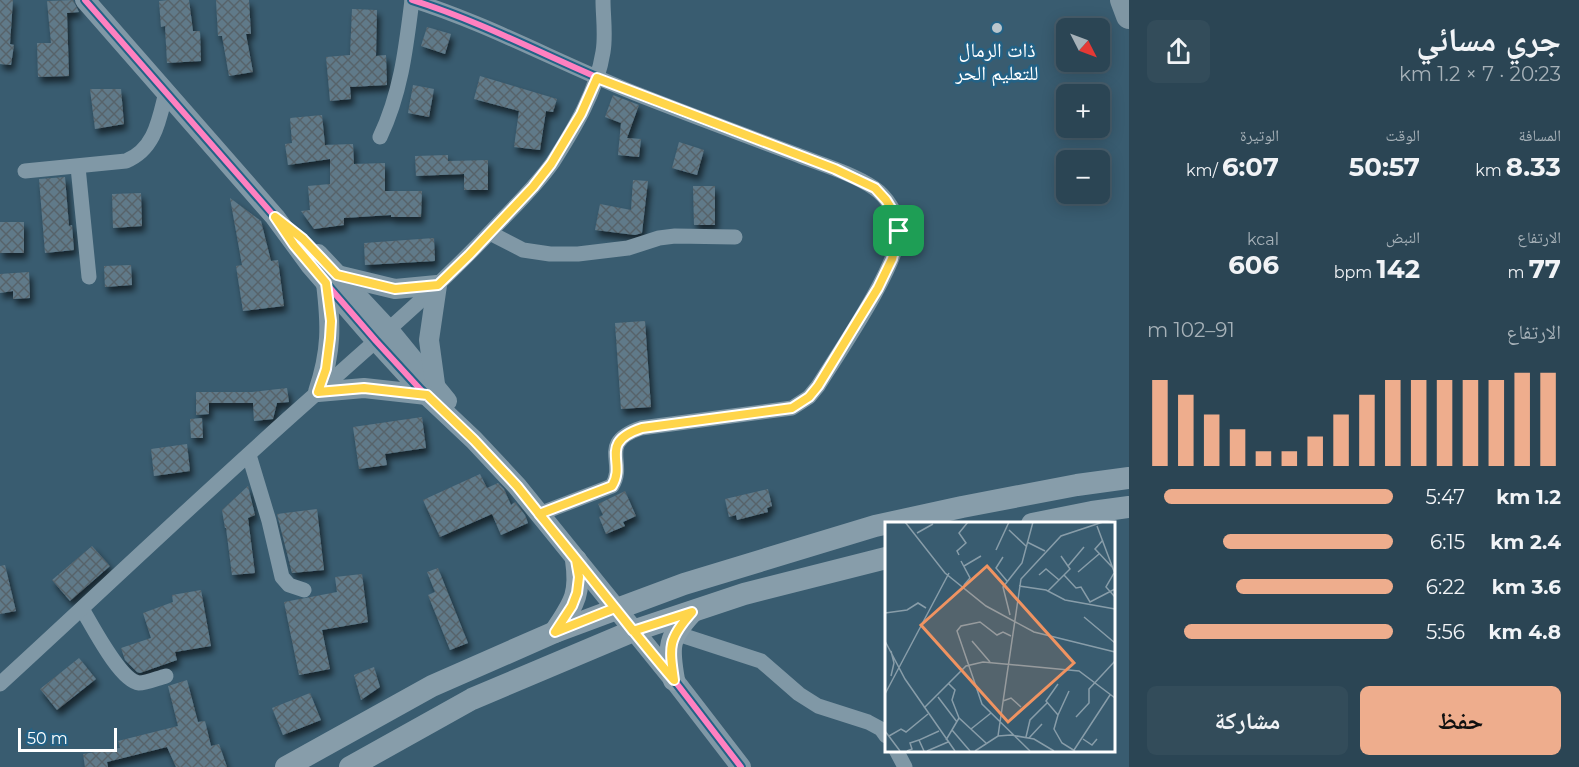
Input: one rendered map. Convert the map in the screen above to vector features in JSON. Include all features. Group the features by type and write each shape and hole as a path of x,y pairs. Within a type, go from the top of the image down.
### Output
{"main road":[{"path":"1123,0 1129,16"},
{"path":"894,522 1019,496 1129,478"},
{"path":"1042,522 1129,507"},
{"path":"286,767 432,686 555,632 684,584 885,524"},
{"path":"350,767 472,699 633,631 744,594 885,558"},
{"path":"555,632 572,606 577,593 579,577 576,560"},
{"path":"674,680 670,655 675,633 692,612"}],"street":[{"path":"85,0 275,217 294,245 331,279 539,514 674,680 741,767"},
{"path":"380,137 391,115 403,67 412,0 447,11 520,41 597,78 835,169 875,188 896,216 899,231 892,259 878,288 818,386 801,404 792,408 630,431 617,444 616,480 612,486 539,514"},
{"path":"0,684 438,285 533,187 551,164 581,114 597,78 603,51 603,0"},
{"path":"25,171 126,161 136,157 152,139 166,93"},
{"path":"78,167 89,277"},
{"path":"490,232 523,250 550,254 578,254 618,249 675,236 735,237"},
{"path":"331,279 395,289 438,285"},
{"path":"318,392 326,369 330,338 331,279"},
{"path":"431,391 429,340 438,285"},
{"path":"318,392 364,388 431,391"},
{"path":"249,455 269,521 282,577 290,585 304,590"},
{"path":"82,609 116,664 129,680 140,683 166,676"},
{"path":"675,633 761,661 799,694 818,706 867,722 881,729 885,735"},
{"path":"897,752 905,767"}],"building":[{"path":"0,0 13,0 10,44 14,45 11,65 0,64"},
{"path":"73,0 79,12 67,13 69,76 38,77 37,43 51,43 47,1"},
{"path":"189,0 193,31 200,31 201,61 167,63 165,26 161,27 159,1"},
{"path":"216,0 249,0 251,34 246,34 253,72 229,76 222,36 218,36"},
{"path":"352,9 377,10 376,56 386,55 387,85 350,87 351,99 330,101 326,57 350,55"},
{"path":"427,27 451,34 445,54 421,46"},
{"path":"480,76 557,99 553,112 546,111 540,150 514,147 519,111 474,99"},
{"path":"413,85 434,89 429,117 408,113"},
{"path":"90,89 121,89 124,124 95,129"},
{"path":"613,95 639,105 627,138 641,139 639,157 618,155 621,123 605,117"},
{"path":"322,115 325,145 353,144 354,164 385,163 385,191 422,191 421,217 391,217 391,215 344,218 344,225 314,229 301,211 310,210 308,186 330,184 330,159 288,165 285,144 292,143 290,118"},
{"path":"679,142 704,150 697,175 672,168"},
{"path":"448,155 448,161 488,160 488,190 464,190 464,174 416,176 415,156"},
{"path":"65,177 69,226 72,225 74,250 45,253 39,179"},
{"path":"633,180 648,181 642,233 635,235 595,230 600,204 631,210"},
{"path":"693,186 715,186 715,225 694,225"},
{"path":"141,193 142,226 113,228 112,194"},
{"path":"230,198 261,221 271,261 278,260 284,306 243,311 236,266 242,265"},
{"path":"0,222 24,222 24,253 0,253"},
{"path":"434,238 435,261 365,265 364,243"},
{"path":"131,265 132,285 105,287 104,266"},
{"path":"29,272 30,298 13,299 13,291 0,293 0,274"},
{"path":"645,321 651,407 621,409 615,323"},
{"path":"287,388 289,402 277,403 273,419 254,421 253,403 209,403 209,414 196,415 196,392 252,392"},
{"path":"422,417 426,448 385,454 387,465 359,469 353,427"},
{"path":"202,418 203,438 191,438 190,419"},
{"path":"187,444 190,471 154,476 151,449"},
{"path":"480,474 487,488 498,483 504,489 511,505 515,502 528,523 501,535 492,514 440,537 423,500"},
{"path":"248,486 255,515 248,518 255,573 232,575 222,510"},
{"path":"768,489 772,506 767,508 768,512 737,520 736,515 729,517 725,499"},
{"path":"625,491 636,516 623,522 625,526 606,534 599,517 603,515 598,504"},
{"path":"317,509 324,570 292,573 277,514"},
{"path":"92,546 110,566 70,601 52,580"},
{"path":"5,565 16,611 0,614 0,566"},
{"path":"438,568 468,643 450,650 428,595 435,592 427,572"},
{"path":"362,574 368,622 322,630 330,669 299,675 284,602 337,592 335,577"},
{"path":"201,590 211,646 175,652 177,660 140,673 137,672 125,660 121,648 151,638 143,613 173,602 172,595"},
{"path":"79,658 96,679 57,710 40,689"},
{"path":"374,667 380,687 361,700 354,675"},
{"path":"187,680 198,722 205,721 211,746 219,744 227,767 176,767 167,747 107,762 108,767 85,767 83,754 120,748 118,741 178,726 168,686"},
{"path":"310,693 321,720 283,735 272,708"}],"cycle path":[{"path":"85,0 275,217 311,266 376,341 420,389 474,440 517,486 674,680 741,767"},
{"path":"412,0 471,21 642,96 856,178 883,196 891,206 898,224 897,245 879,286 839,353 809,397 792,408 641,428 620,440 616,447 617,469 612,486 539,514"}],"place":[{"name":"ذات الرمال للتعليم الحر","path":"997,28"}],"route":[{"path":"899,231 892,259 878,288 818,386 801,404 792,408 630,431 617,444 616,480 608,490 575,502 539,514 560,539 615,608 633,631 674,680 670,655 672,641 679,627 692,612 633,631 615,608 555,632 572,606 577,593 579,577 576,560 517,486 427,395 364,388 318,392 329,354 331,321 326,283 310,266 275,217 303,239 337,275 395,289 438,285 533,187 551,164 581,114 597,78 835,169 875,188 896,216 899,231"}]}
